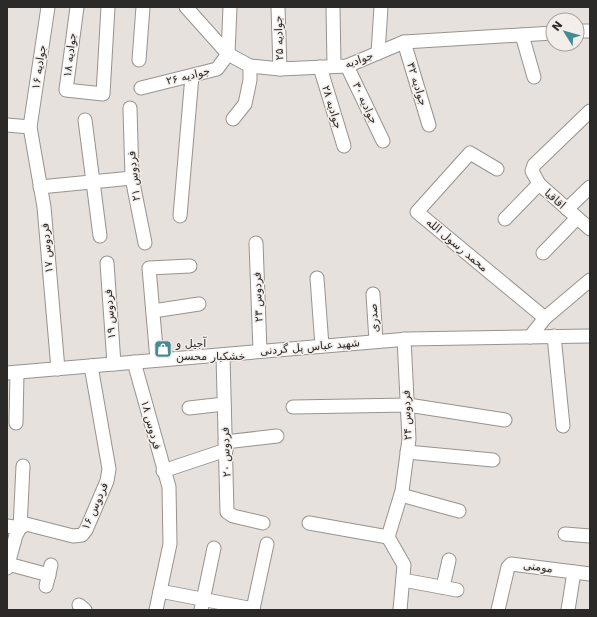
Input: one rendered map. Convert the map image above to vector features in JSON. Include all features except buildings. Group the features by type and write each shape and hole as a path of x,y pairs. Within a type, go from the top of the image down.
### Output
{"street":[{"name":"جوادیه ۱۶","path":"30,127 48,7"},
{"name":"جوادیه ۱۸","path":"77,7 66,90 104,94 108,7"},
{"path":"139,60 143,7"},
{"name":"جوادیه","path":"186,7 228,54 250,66 280,69 347,66 404,42 545,34"},
{"path":"228,54 230,7"},
{"name":"جوادیه ۲۵","path":"278,7 280,69"},
{"path":"333,7 334,66"},
{"path":"378,53 381,7"},
{"path":"522,35 534,77"},
{"name":"جوادیه ۳۲","path":"404,42 430,125"},
{"name":"جوادیه ۲۶","path":"141,88 217,69 228,54"},
{"path":"233,119 245,104 250,80 250,66"},
{"name":"جوادیه ۳۰","path":"347,66 383,141"},
{"name":"جوادیه ۲۸","path":"320,67 344,146"},
{"path":"180,216 192,76"},
{"name":"فردوس ۲۱","path":"130,108 132,178 145,243"},
{"path":"538,184 532,171 534,165 590,111"},
{"path":"85,120 100,236"},
{"path":"7,125 30,127"},
{"name":"فردوس ۱۷","path":"30,127 44,207 58,369"},
{"name":"محمد رسول الله","path":"497,169 470,153 417,212 545,318"},
{"path":"40,187 132,178"},
{"name":"اقاقیا","path":"505,220 538,184 590,230"},
{"path":"543,254 590,187"},
{"name":"فردوس ۲۳","path":"256,243 260,351"},
{"name":"فردوس ۱۹","path":"107,263 114,364"},
{"path":"157,360 149,268 190,266"},
{"path":"317,278 322,346"},
{"path":"530,336 545,318 590,280"},
{"name":"صدری","path":"373,294 376,341"},
{"path":"153,311 199,304"},
{"path":"554,336 563,426"},
{"name":"شهید عباس پل گردنی","path":"12,373 404,339 590,336"},
{"name":"فردوس ۲۴","path":"388,537 401,495 408,452 408,405 404,339"},
{"name":"فردوس ۲۰","path":"223,355 227,512 233,516 263,523"},
{"name":"فردوس ۱۸","path":"134,362 163,471 169,487 170,544 156,610"},
{"name":"فردوس ۱۶","path":"7,526 20,528 26,524 73,536 82,535 86,530 107,481 109,469 91,366"},
{"path":"12,373 16,423"},
{"path":"189,408 224,404"},
{"path":"293,407 408,405 505,420"},
{"path":"163,471 225,446 277,436"},
{"path":"408,452 493,460"},
{"path":"23,466 20,528 7,566 49,575"},
{"path":"401,495 459,511"},
{"path":"309,523 388,537 404,565 400,610"},
{"path":"565,534 590,536"},
{"path":"160,591 202,605 253,609 267,544"},
{"path":"202,605 214,548"},
{"path":"443,587 449,560"},
{"name":"مومنی","path":"498,610 508,566 511,564 590,574"},
{"path":"568,610 574,572"},
{"path":"403,580 457,590"}],"place":[{"name":"آجیل و خشکبار محسن","path":"163,349"}]}
